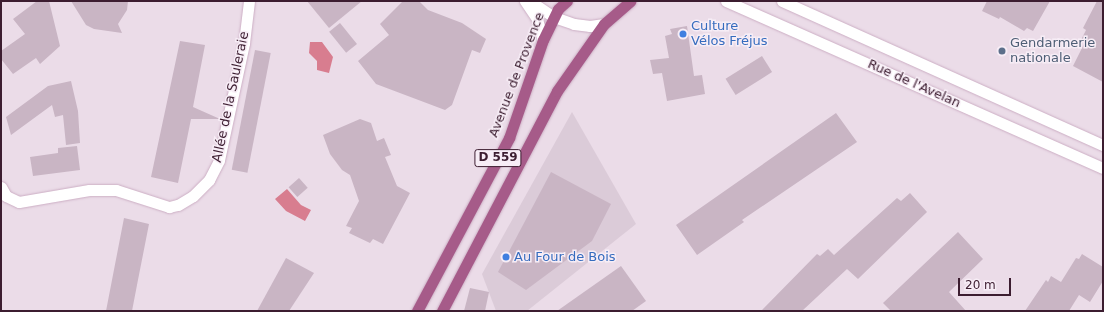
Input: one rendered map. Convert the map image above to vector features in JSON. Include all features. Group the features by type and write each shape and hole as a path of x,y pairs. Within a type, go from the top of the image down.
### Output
{"main road":[{"name":"Allée de la Sauleraie","path":"1,187 6,196 19,202 89,190 116,190 169,207 178,205 193,196 209,180 219,160 244,43 249,1"},
{"path":"525,1 537,19 543,40"},
{"path":"530,1 554,17 582,25 604,24"},
{"name":"Avenue de Provence","path":"417,311 509,138 543,40 554,17 567,1"},
{"name":"D 559","path":"442,311 557,91 604,24 630,1"},
{"name":"Rue de l'Avelan","path":"726,1 1103,168"},
{"name":"Rue de l'Avelan","path":"782,1 1103,145"}],"shaded area":[{"path":"310,42 322,42 333,57 329,73 317,70 317,61 309,53"},
{"path":"572,112 636,224 527,311 496,311 482,274"},
{"path":"287,189 301,205 311,210 305,221 286,211 275,199"}],"building":[{"path":"37,1 49,1 60,46 40,64 36,58 13,74 1,59 1,51 25,34 13,19"},
{"path":"71,1 128,1 127,10 118,24 122,33 94,29 86,25"},
{"path":"307,1 362,1 329,28"},
{"path":"403,1 419,1 428,10 462,23 486,39 480,53 472,50 452,105 445,110 376,84 358,61 389,35 380,24"},
{"path":"987,1 1050,1 1033,31 1027,28 1024,31 1000,17 999,19 982,11"},
{"path":"1097,1 1103,1 1103,82 1073,66 1085,42 1081,40 1086,30 1083,28"},
{"path":"340,23 357,44 346,53 329,32"},
{"path":"687,26 694,76 702,75 705,94 667,101 662,73 653,74 650,60 669,58 665,36 672,34 670,29"},
{"path":"180,41 205,45 193,107 220,119 191,119 178,183 151,177"},
{"path":"255,50 271,53 247,173 232,170"},
{"path":"762,56 772,72 736,95 726,79"},
{"path":"71,81 78,111 80,143 66,145 63,115 55,117 52,105 11,135 6,117 48,86"},
{"path":"836,113 857,142 742,220 744,222 697,255 676,225"},
{"path":"360,119 371,123 377,141 384,138 391,155 385,157 397,186 410,193 383,244 373,239 370,243 349,233 352,228 346,226 359,201 350,175 342,170 330,154 323,135"},
{"path":"77,146 80,170 33,176 30,157 58,153 58,148"},
{"path":"551,172 611,204 592,241 526,290 498,272"},
{"path":"299,178 308,188 297,197 289,187"},
{"path":"910,193 927,212 858,279 847,269 802,311 761,311 817,254 820,256 828,249 834,255 897,198 901,201"},
{"path":"124,218 149,224 132,311 106,311"},
{"path":"958,232 983,259 949,292 966,311 891,311 883,303"},
{"path":"1082,254 1103,267 1103,281 1090,302 1079,295 1069,311 1025,311 1046,280 1048,282 1051,276 1061,282 1076,258 1079,259"},
{"path":"286,258 314,273 289,311 257,311"},
{"path":"621,266 646,301 632,311 557,311"},
{"path":"470,288 489,292 485,311 464,311"}],"place":[{"name":"Culture Vélos Fréjus","path":"683,34"},
{"name":"Gendarmerie nationale","path":"1002,51"},
{"name":"Au Four de Bois","path":"506,257"}]}
